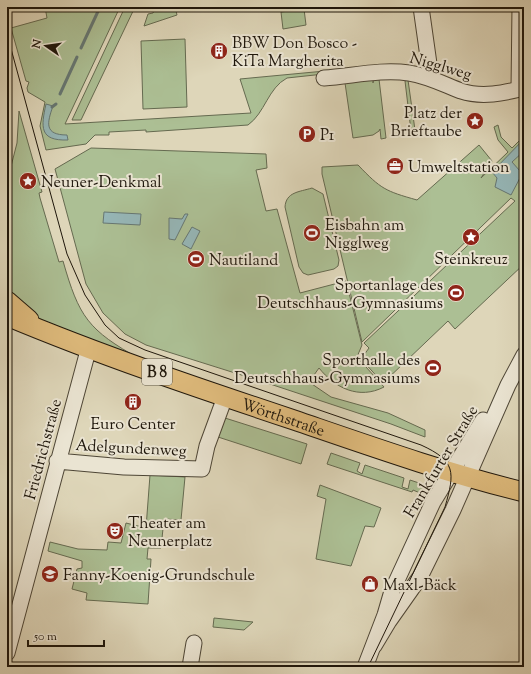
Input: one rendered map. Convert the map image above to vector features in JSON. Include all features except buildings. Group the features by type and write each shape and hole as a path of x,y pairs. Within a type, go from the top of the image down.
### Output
{"main road":[{"name":"B 8","path":"7,301 44,332"},
{"name":"Wörthstraße","path":"7,316 44,332 225,397 458,476 524,492"},
{"name":"Wörthstraße","path":"7,324 44,332"}],"street":[{"path":"421,7 431,78"},
{"path":"520,7 522,88"},
{"name":"Nigglweg","path":"324,78 391,72 431,78 462,91 479,94 496,94 522,88"},
{"name":"Friedrichstraße","path":"7,653 88,347"},
{"name":"Frankfurter Straße","path":"374,646 389,621 420,577 458,476 524,355"},
{"name":"Adelgundenweg","path":"57,461 124,467 202,469 207,446 225,397"},
{"name":"Frankfurter Straße","path":"365,667 374,646 392,591 433,502 458,476"},
{"path":"190,667 194,643"}],"green space":[{"path":"45,7 120,7 65,124 251,113 240,79 325,71 324,74 287,78 281,82 275,88 259,114 248,125 146,132 146,130 109,132 109,135 95,135 86,144 46,150 40,126 45,102 28,92 27,88 29,82 26,81 11,28 47,18"},
{"path":"125,7 135,7 81,120 72,120"},
{"path":"156,7 175,7 177,15 144,26 148,14 153,13"},
{"path":"304,9 306,25 283,29 281,12"},
{"path":"185,39 187,107 143,109 141,41"},
{"path":"373,78 373,83 374,78 379,79 386,138 381,139 380,129 373,135 353,138 345,83"},
{"path":"408,80 415,130 411,131 405,81"},
{"path":"19,111 42,192 39,193 40,198 59,262 63,261 74,296 88,320 97,330 122,349 140,359 42,320 34,316 7,294 7,182 17,143"},
{"path":"498,125 501,137 512,148 524,136 524,264 455,329 448,321 383,383 361,359 369,348 364,343 515,201 511,198 362,342 322,174 322,167 358,165 372,179 384,188 417,200 479,145 492,161 481,178 508,152 498,140 494,127"},
{"name":"Nautiland","path":"91,148 266,154 267,168 256,170 266,211 277,209 300,293 346,281 362,345 357,357 384,387 375,391 366,392 348,390 332,381 319,368 309,382 331,397 388,413 425,430 425,437 391,424 270,384 146,345 125,334 103,313 86,284 55,169"},
{"name":"Eisbahn am Nigglweg","path":"312,188 323,194 339,260 338,266 334,269 308,275 303,273 299,267 285,207 288,198 291,195"},
{"path":"225,418 307,444 301,464 218,437"},
{"path":"331,453 360,463 357,471 362,474 365,465 404,478 402,487 408,489 410,480 419,483 427,496 413,490 412,492 327,464"},
{"path":"150,475 185,477 181,520 164,519 161,548 148,548 147,559 151,559 148,604 86,600 87,593 72,589 77,569 82,568 82,561 48,551 50,542 78,549 107,550 108,542 121,543 126,523 146,528"},
{"path":"320,485 381,508 374,527 365,526 351,566 316,559 326,499 317,496"},
{"path":"214,618 253,622 244,630 213,627"}],"water":[{"path":"46,104 53,106 49,118 49,127 54,133 67,135 68,140 52,138 44,131 43,119"},
{"path":"524,139 524,151 512,162 520,171 524,170 524,175 521,176 511,195 495,187 497,178 492,172"},
{"path":"104,212 141,214 140,225 103,223"},
{"path":"185,214 188,214 175,240 169,239 169,218 182,219"},
{"path":"192,227 200,231 191,249 182,244"}],"waterway":[{"path":"81,48 100,7"},
{"path":"60,94 77,57"},
{"path":"52,107 56,104"}],"tram line":[{"path":"7,34 67,254 85,295 105,325 119,338 145,350 421,445 447,462 451,476 445,507 368,667"}],"place":[{"name":"BBW Don Bosco - KiTa Margherita","path":"219,51"},
{"name":"Platz der Brieftaube","path":"475,121"},
{"name":"P1","path":"307,134"},
{"name":"Umweltstation","path":"395,166"},
{"name":"Neuner-Denkmal","path":"28,181"},
{"name":"Eisbahn am Nigglweg","path":"312,233"},
{"name":"Steinkreuz","path":"471,237"},
{"name":"Nautiland","path":"196,259"},
{"name":"Sportanlage des Deutschhaus-Gymnasiums","path":"456,293"},
{"name":"Sporthalle des Deutschhaus-Gymnasiums","path":"433,368"},
{"name":"Euro Center","path":"133,402"},
{"name":"Theater am Neunerplatz","path":"115,531"},
{"name":"Fanny-Koenig-Grundschule","path":"50,574"},
{"name":"Maxl-Bäck","path":"370,584"}]}
